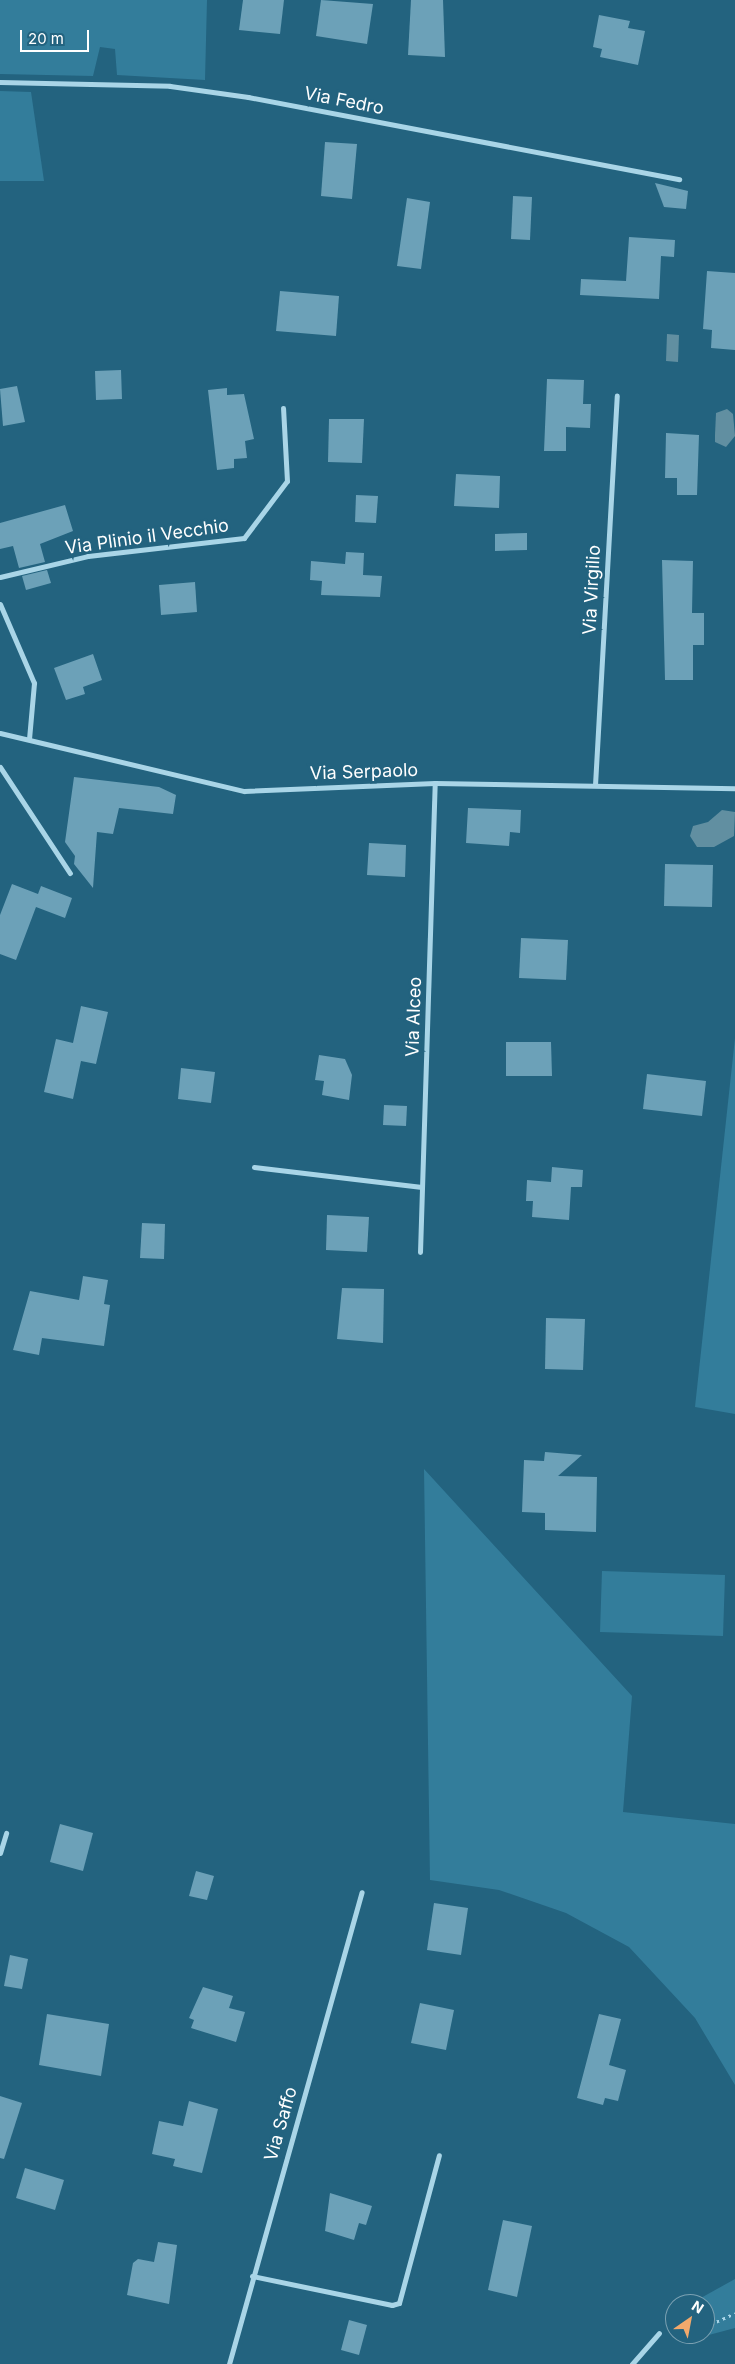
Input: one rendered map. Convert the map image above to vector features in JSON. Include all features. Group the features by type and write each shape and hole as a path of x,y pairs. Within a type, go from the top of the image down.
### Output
{"street":[{"name":"Via Fedro","path":"0,82 170,86 248,97 679,179"},
{"name":"Via Virgilio","path":"595,785 617,396"},
{"name":"Via Plinio il Vecchio","path":"0,577 88,556 244,538 287,481 283,408"},
{"path":"0,604 34,682 29,739"},
{"name":"Via Serpaolo","path":"0,734 29,739 187,781 244,790 434,782 735,788"},
{"path":"0,767 70,873"},
{"name":"Via Alceo","path":"420,1252 434,782"},
{"path":"254,1167 422,1187"},
{"path":"0,1853 6,1833"},
{"name":"Via Saffo","path":"229,2364 252,2276 362,1892"},
{"path":"252,2276 392,2305 399,2303 439,2155"},
{"path":"632,2364 659,2333"}],"path":[{"path":"715,2323 735,2313"}],"shaded area":[{"path":"0,0 207,0 205,80 117,75 115,49 100,47 93,76 0,74"},
{"path":"0,91 31,92 44,181 0,181"},
{"path":"667,334 679,335 678,362 666,361"},
{"path":"727,409 733,414 735,436 726,447 715,442 715,435 716,413"},
{"path":"722,810 735,812 734,836 714,847 697,847 690,836 693,826 708,822"},
{"path":"735,1038 735,1414 695,1407"},
{"path":"424,1469 632,1696 623,1812 735,1824 735,2085 695,2018 629,1947 566,1913 499,1890 430,1880"},
{"path":"602,1571 725,1575 723,1636 600,1632"},
{"path":"735,2279 735,2328 715,2333 715,2294 708,2294"}],"building":[{"path":"243,0 284,0 280,34 239,30"},
{"path":"321,0 373,4 367,44 316,36"},
{"path":"411,0 443,0 445,57 408,55"},
{"path":"599,15 630,21 628,28 645,31 638,65 600,57 602,49 593,47"},
{"path":"325,142 357,144 352,199 321,196"},
{"path":"655,183 688,191 686,209 664,207"},
{"path":"513,196 532,197 530,240 511,239"},
{"path":"407,198 430,202 421,269 397,266"},
{"path":"629,237 675,240 674,257 661,256 659,299 580,295 581,279 626,281"},
{"path":"707,271 735,273 735,350 711,348 712,330 703,329"},
{"path":"280,291 339,296 336,336 276,331"},
{"path":"121,370 122,399 96,400 95,371"},
{"path":"547,379 584,380 583,404 591,404 590,428 566,427 566,451 544,451"},
{"path":"17,386 25,422 3,426 0,389"},
{"path":"227,388 227,395 244,394 254,439 245,441 247,458 234,459 234,468 217,470 208,390"},
{"path":"329,419 364,419 362,463 328,462"},
{"path":"666,433 699,435 697,495 677,495 677,478 665,478"},
{"path":"456,474 500,476 499,508 454,506"},
{"path":"356,495 378,496 376,523 355,522"},
{"path":"65,505 73,531 40,544 45,562 19,568 13,546 0,549 0,523"},
{"path":"527,533 527,550 495,551 495,534"},
{"path":"346,552 364,553 363,575 382,576 380,597 321,595 322,581 310,580 311,561 345,564"},
{"path":"662,560 693,561 692,613 704,613 704,645 693,645 693,680 665,680"},
{"path":"47,570 51,583 26,590 22,576"},
{"path":"195,582 197,612 161,615 159,585"},
{"path":"93,654 102,680 83,687 85,694 66,700 54,668"},
{"path":"74,777 159,787 176,795 173,814 119,808 113,834 97,832 93,888 74,864 75,856 65,842"},
{"path":"468,808 521,810 520,833 510,832 509,846 466,843"},
{"path":"369,843 406,845 405,877 367,875"},
{"path":"665,864 713,865 712,907 664,906"},
{"path":"12,884 38,894 41,886 72,898 65,918 36,907 16,960 0,954 0,915"},
{"path":"521,938 568,940 566,980 519,978"},
{"path":"81,1006 108,1012 96,1064 81,1061 73,1099 44,1092 56,1039 73,1043"},
{"path":"506,1042 551,1042 552,1076 506,1076"},
{"path":"319,1055 345,1059 352,1075 349,1100 322,1095 324,1081 315,1080"},
{"path":"181,1068 215,1072 211,1103 178,1099"},
{"path":"647,1074 706,1081 702,1116 643,1109"},
{"path":"384,1105 407,1106 406,1126 383,1125"},
{"path":"552,1167 583,1170 582,1187 571,1187 569,1220 532,1217 533,1201 526,1201 527,1180 551,1182"},
{"path":"327,1215 369,1217 367,1252 326,1250"},
{"path":"142,1223 165,1224 164,1259 140,1258"},
{"path":"83,1276 108,1280 104,1304 110,1305 104,1346 42,1338 39,1355 13,1350 30,1291 79,1300"},
{"path":"342,1288 384,1289 383,1343 337,1339"},
{"path":"546,1318 585,1319 583,1370 545,1369"},
{"path":"545,1452 582,1455 558,1476 597,1477 596,1532 545,1530 545,1513 522,1512 524,1460 544,1461"},
{"path":"60,1824 93,1833 83,1871 50,1862"},
{"path":"196,1871 214,1876 207,1900 189,1896"},
{"path":"434,1903 468,1908 461,1955 427,1950"},
{"path":"10,1955 28,1959 22,1989 4,1986"},
{"path":"203,1987 233,1996 229,2008 245,2012 236,2042 191,2028 194,2020 189,2018"},
{"path":"420,2003 454,2010 446,2050 411,2043"},
{"path":"47,2014 109,2024 101,2076 39,2065"},
{"path":"599,2014 621,2019 609,2065 626,2070 618,2101 605,2098 603,2105 577,2098"},
{"path":"0,2096 22,2103 4,2159 0,2158"},
{"path":"189,2101 218,2109 202,2173 173,2166 175,2159 152,2154 159,2121 183,2126"},
{"path":"25,2168 64,2180 55,2210 16,2198"},
{"path":"330,2193 372,2206 366,2225 359,2223 354,2240 325,2231"},
{"path":"503,2220 532,2226 517,2297 488,2290"},
{"path":"158,2242 177,2245 169,2304 127,2295 133,2263 138,2259 154,2262"},
{"path":"349,2320 367,2325 359,2355 341,2350"}]}
